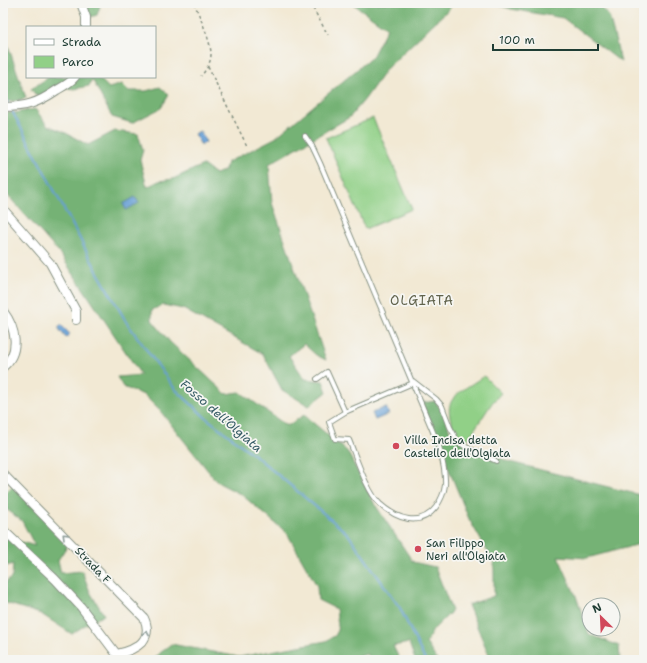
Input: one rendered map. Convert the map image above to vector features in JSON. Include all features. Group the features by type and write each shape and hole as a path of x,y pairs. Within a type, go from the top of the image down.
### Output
{"street":[{"path":"81,3 86,18 86,26"},
{"path":"3,108 27,106 39,102 74,78"},
{"path":"3,209 50,263 76,311 76,320"},
{"path":"3,311 11,323 15,337 12,355 3,367"},
{"name":"Strada F","path":"3,474 142,614 147,626 144,640 119,657 77,602 3,530"}],"lane":[{"path":"305,136 312,146 320,163 413,383 439,446 445,485 442,499 432,513 422,519 411,520 395,515 379,503 371,490 349,440 335,438 329,422 346,412 413,383"},
{"path":"317,379 327,372 346,412"},
{"path":"410,377 442,406 450,427 458,442 496,461"}],"path":[{"path":"194,3 205,31 211,54 208,68 201,76"},
{"path":"310,3 328,35"},
{"path":"208,68 247,146"}],"green space":[{"path":"84,3 101,3 97,15 91,17 88,14"},
{"path":"352,3 455,3 387,68 350,117 269,164 272,203 326,360 316,355 304,344 289,356 305,379 323,381 327,392 309,406 282,390 263,354 183,309 163,305 152,310 152,320 170,342 226,394 240,392 287,426 304,415 347,451 374,503 413,562 435,567 452,611 433,630 426,643 437,660 415,660 409,643 393,646 400,660 372,660 367,654 357,657 356,660 152,660 171,644 239,657 326,641 336,635 338,625 336,609 318,600 317,586 287,533 242,495 219,483 161,412 144,395 123,387 117,377 141,375 60,254 3,190 3,113 14,113 35,109 47,125 88,145 115,131 138,134 143,150 140,160 147,187 159,181 173,179 203,165 215,174 224,171 228,162 275,138 372,57 387,28"},
{"path":"491,3 597,3 609,16 621,62 563,18 511,9"},
{"path":"3,31 26,98 15,101 3,101"},
{"path":"48,78 99,78 109,88 122,84 129,91 146,91 160,87 169,95 161,108 132,123 112,117 92,79 89,86 75,89 56,87 47,99 36,95 31,89"},
{"path":"373,118 412,209 365,229 326,138"},
{"path":"484,376 501,393 492,403 468,439 459,441 453,427 449,408 456,395"},
{"path":"435,401 445,415 450,432 460,443 463,441 465,444 510,462 644,496 644,543 587,558 558,556 581,611 581,637 596,637 619,646 620,660 491,660 468,605 494,596 494,563 469,519 422,403"},
{"path":"14,484 69,543 58,560 61,573 82,571 90,592 104,615 88,623 72,634 41,614 3,602 3,585 12,577 13,564 3,567 3,531 12,539 35,546 22,521 5,508 4,494"}],"water":[{"path":"200,131 206,142 201,145 194,134"},
{"path":"135,197 139,203 126,210 123,204"},
{"path":"61,325 70,334 66,338 59,329 59,326"},
{"path":"386,407 389,414 375,420 372,413"}],"waterway":[{"name":"Fosso dell’Olgiata","path":"3,94 8,104"},
{"name":"Fosso dell’Olgiata","path":"11,109 97,271 127,323 175,389 205,417 258,458 348,534 400,608 425,660"}],"place":[{"name":"Villa Incisa detta Castello dell'Olgiata","path":"396,446"},
{"name":"San Filippo Neri all'Olgiata","path":"418,549"}],"district":[{"name":"OLGIATA","path":"422,300"}]}
